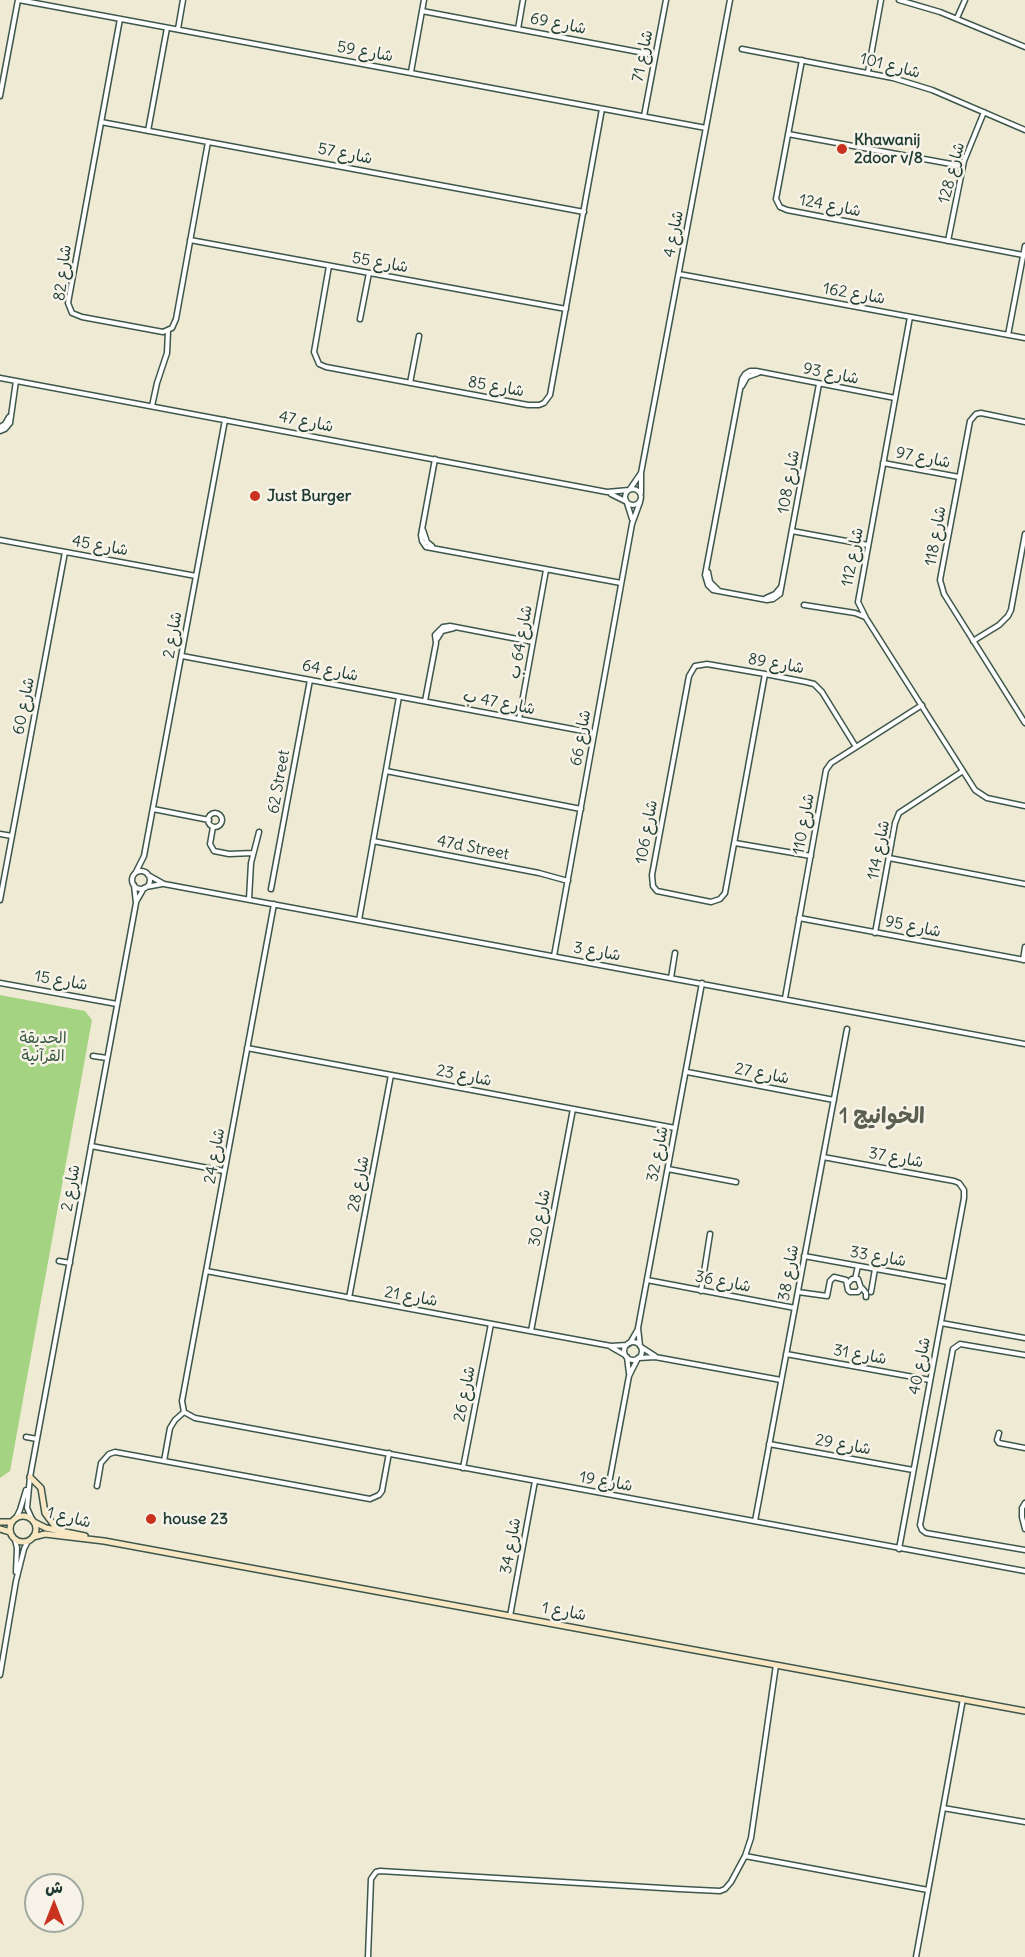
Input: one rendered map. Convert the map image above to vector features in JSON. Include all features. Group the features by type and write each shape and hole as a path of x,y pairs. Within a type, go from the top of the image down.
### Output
{"street":[{"name":"شارع 59","path":"18,0 706,128"},
{"path":"0,96 18,0"},
{"path":"178,30 183,0"},
{"path":"411,72 424,0"},
{"path":"518,29 523,0"},
{"name":"شارع 71","path":"644,117 666,0"},
{"name":"شارع 4","path":"641,493 641,472 730,0"},
{"path":"868,72 881,0"},
{"path":"899,0 957,18 1025,47"},
{"path":"957,18 965,0"},
{"name":"شارع 69","path":"422,11 655,55"},
{"name":"شارع 82","path":"120,19 69,308 72,313 82,317 168,331"},
{"path":"148,131 167,28"},
{"name":"شارع 101","path":"742,49 893,78 933,90 1025,130"},
{"name":"شارع 124","path":"802,60 776,199 783,209 1023,255"},
{"name":"شارع 85","path":"329,266 314,352 316,360 327,367 410,383 528,405 544,403 550,395 603,109"},
{"name":"شارع 128","path":"948,241 962,166 984,112"},
{"name":"شارع 57","path":"101,122 584,212"},
{"path":"788,134 962,166"},
{"path":"152,406 167,353 168,331 175,324 208,142"},
{"name":"شارع 55","path":"190,240 566,309"},
{"path":"1008,334 1025,246"},
{"path":"360,319 369,273"},
{"name":"شارع 162","path":"679,274 1025,338"},
{"name":"شارع 112","path":"910,316 858,600 975,790 982,796 1025,806"},
{"path":"410,383 420,336"},
{"name":"شارع 93","path":"741,388 742,379 747,372 753,371 895,398"},
{"name":"شارع 47","path":"0,378 607,492 627,502"},
{"path":"0,429 8,420 12,408 16,381"},
{"name":"شارع 108","path":"741,388 705,575 706,582 713,590 770,600 776,598 781,591 819,384"},
{"name":"شارع 118","path":"1025,422 985,414 976,414 970,421 940,585 1025,723"},
{"name":"شارع 2","path":"136,872 144,856 225,420"},
{"path":"435,459 421,538 423,544 621,583"},
{"name":"شارع 97","path":"883,463 959,477"},
{"name":"شارع 4","path":"629,490 641,472"},
{"path":"636,489 641,493 640,502 633,505 627,502 625,495 629,490 636,489"},
{"name":"شارع 47","path":"607,492 629,490"},
{"name":"شارع 66","path":"627,502 632,524"},
{"name":"شارع 66","path":"554,956 632,524 640,502"},
{"path":"792,531 868,545"},
{"path":"973,641 999,625 1011,610 1025,534"},
{"name":"شارع 45","path":"0,540 196,576"},
{"name":"شارع 60","path":"0,900 65,552"},
{"name":"شارع 64 ب","path":"519,719 546,570"},
{"path":"848,611 855,607 858,600"},
{"path":"804,605 848,611 867,618"},
{"path":"425,701 436,643 435,635 440,628 446,626 533,642"},
{"name":"شارع 64","path":"182,656 399,697"},
{"name":"شارع 89","path":"695,666 703,664 765,674 817,686 856,747"},
{"name":"شارع 106","path":"695,666 688,676 652,875 652,886 660,892 711,902 716,902 725,893 765,674"},
{"name":"62 Street","path":"271,889 310,680"},
{"path":"359,920 399,697"},
{"name":"شارع 47 ب","path":"399,697 594,733"},
{"name":"شارع 110","path":"785,998 826,770 831,763 922,705"},
{"path":"386,771 581,809"},
{"name":"شارع 114","path":"875,933 899,813 963,771"},
{"path":"153,809 209,820"},
{"path":"212,813 221,816 219,826 213,827 208,825 212,813"},
{"path":"213,827 210,844 214,851 229,854 253,853"},
{"path":"249,899 253,853 259,832"},
{"path":"0,834 12,836"},
{"name":"47d Street","path":"373,841 539,873 568,881"},
{"path":"734,843 811,856"},
{"name":"شارع 2","path":"144,856 147,874"},
{"path":"889,858 1025,884"},
{"path":"142,871 147,874 149,882 145,887 140,888 134,885 132,878 136,872 142,871"},
{"name":"شارع 3","path":"147,874 164,884"},
{"name":"شارع 3","path":"145,887 164,884 249,899 1025,1044"},
{"name":"شارع 2","path":"33,1521 27,1508 30,1478 136,903 134,885"},
{"name":"شارع 2","path":"136,903 145,887"},
{"name":"شارع 24","path":"184,1412 182,1401 274,904"},
{"name":"شارع 95","path":"800,918 1024,960 1025,947"},
{"path":"671,978 675,953"},
{"name":"شارع 15","path":"0,983 117,1004"},
{"name":"شارع 32","path":"641,1347 638,1328 702,983"},
{"name":"شارع 38","path":"755,1521 847,1029"},
{"name":"شارع 23","path":"247,1048 675,1128"},
{"path":"93,1056 107,1058"},
{"name":"شارع 27","path":"687,1072 834,1100"},
{"name":"شارع 28","path":"349,1298 391,1075"},
{"name":"شارع 30","path":"531,1331 573,1108"},
{"path":"91,1146 224,1172"},
{"name":"شارع 37","path":"823,1157 954,1181 963,1187"},
{"path":"668,1169 736,1182"},
{"name":"شارع 40","path":"899,1548 964,1198 963,1187"},
{"path":"701,1290 710,1234"},
{"name":"شارع 33","path":"804,1256 948,1282"},
{"path":"59,1261 70,1263"},
{"path":"855,1279 858,1266"},
{"path":"871,1292 875,1269"},
{"name":"شارع 21","path":"206,1271 611,1346 628,1345"},
{"path":"798,1292 825,1297 832,1278 846,1280 848,1283"},
{"path":"848,1283 855,1279"},
{"path":"855,1279 859,1281 866,1297"},
{"name":"شارع 36","path":"647,1280 795,1308"},
{"path":"848,1283 850,1292 858,1292 861,1287"},
{"path":"940,1323 1025,1338"},
{"name":"شارع 26","path":"463,1468 490,1324"},
{"name":"شارع 32","path":"628,1345 638,1328"},
{"path":"629,1376 625,1351 628,1345 634,1343 655,1357"},
{"path":"1025,1355 960,1344 953,1349 920,1525 926,1533 1025,1550"},
{"name":"شارع 21","path":"611,1346 626,1356"},
{"path":"607,1494 629,1376 641,1354 641,1347"},
{"name":"شارع 31","path":"786,1354 930,1380"},
{"path":"626,1356 632,1360 655,1357 782,1380"},
{"path":"164,1461 170,1428 184,1412"},
{"name":"شارع 19","path":"184,1412 195,1419 1025,1571"},
{"path":"999,1432 997,1440 999,1443 1025,1448"},
{"path":"26,1437 37,1439"},
{"name":"شارع 29","path":"770,1444 913,1470"},
{"path":"97,1486 101,1462 109,1454 121,1453 370,1499 375,1498 382,1491 389,1453"},
{"path":"30,1478 41,1488 46,1516 58,1530"},
{"name":"شارع 2","path":"14,1520 20,1510 30,1478"},
{"name":"شارع 34","path":"510,1616 535,1481"},
{"path":"1025,1503 1022,1508 1025,1529"},
{"path":"0,1522 24,1516 33,1521 36,1531 24,1549 0,1675"},
{"path":"10,1532 14,1520"},
{"name":"شارع 1","path":"33,1521 41,1527 98,1540 1025,1711"},
{"path":"0,1529 10,1532 18,1548 17,1577"},
{"name":"شارع 1","path":"33,1537 45,1534 98,1540"},
{"path":"15,1540 28,1541"},
{"path":"368,1957 371,1879 380,1871 720,1891 729,1886 746,1856 753,1829 776,1665"},
{"path":"916,1957 963,1699"},
{"path":"943,1808 1025,1822"},
{"path":"746,1856 928,1890"}],"green space":[{"name":"الحديقة القرآنية","path":"0,995 85,1011 92,1020 10,1471 0,1478"}],"place":[{"name":"Khawanij 2door v/8","path":"842,149"},
{"name":"Just Burger","path":"255,496"},
{"name":"house 23","path":"151,1519"}],"district":[{"name":"الخوانيج 1","path":"882,1117"}]}
